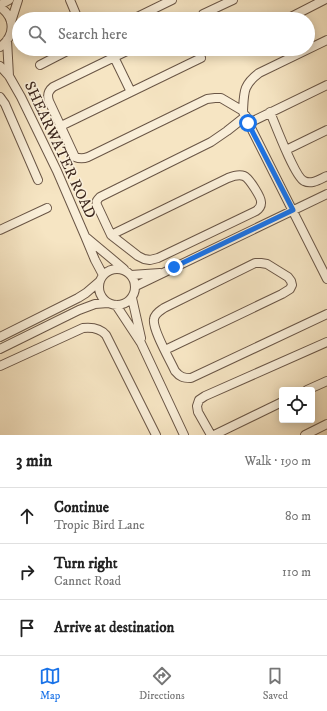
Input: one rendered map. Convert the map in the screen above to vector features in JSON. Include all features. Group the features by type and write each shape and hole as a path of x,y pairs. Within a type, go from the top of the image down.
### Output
{"street":[{"path":"9,0 0,6 9,16 11,22"},
{"path":"14,12 18,0"},
{"path":"70,0 75,12"},
{"path":"147,12 172,0"},
{"path":"207,12 233,0"},
{"path":"301,12 324,0"},
{"name":"SHEARWATER ROAD","path":"10,76 7,40 12,29 11,22"},
{"path":"0,47 7,40"},
{"path":"315,46 327,40"},
{"path":"40,64 57,56"},
{"path":"294,56 252,78 244,90 246,116 327,279"},
{"path":"131,92 114,57 53,87 48,92 49,102 75,157 79,159 88,158 207,99 221,98 246,116"},
{"path":"61,126 201,58"},
{"name":"SHEARWATER ROAD","path":"0,66 10,76 56,170 85,236 101,278"},
{"path":"110,236 228,178 235,176 241,175 246,177 261,199 262,204 256,211 158,258 150,260 138,256 110,236 97,205 97,199 211,142 227,132 246,116 270,112 327,85"},
{"path":"0,97 5,104 38,180"},
{"path":"270,112 286,150 303,181 310,183 327,176"},
{"path":"286,150 327,130"},
{"path":"136,286 327,194"},
{"path":"0,230 47,208"},
{"name":"SHEARWATER ROAD","path":"85,236 128,272"},
{"path":"165,350 286,292 292,285 288,277 267,264 255,264 164,308 155,315 154,326 165,350 179,376 191,378 327,314"},
{"path":"0,337 78,298 86,293 107,271 119,268 128,272 164,272"},
{"path":"0,349 79,310 95,304 125,304 132,298 136,290 135,282 128,272"},
{"path":"101,278 99,287 100,293 103,298 112,304 141,342 184,435"},
{"path":"132,298 141,342"},
{"path":"0,366 83,328 92,327 100,330 106,335 156,435"},
{"path":"279,403 213,435 198,412 197,406 199,400 205,396 327,342"},
{"path":"314,387 327,381"},
{"path":"305,435 327,424"}],"route":[{"path":"174,267 293,210 248,123"}]}
